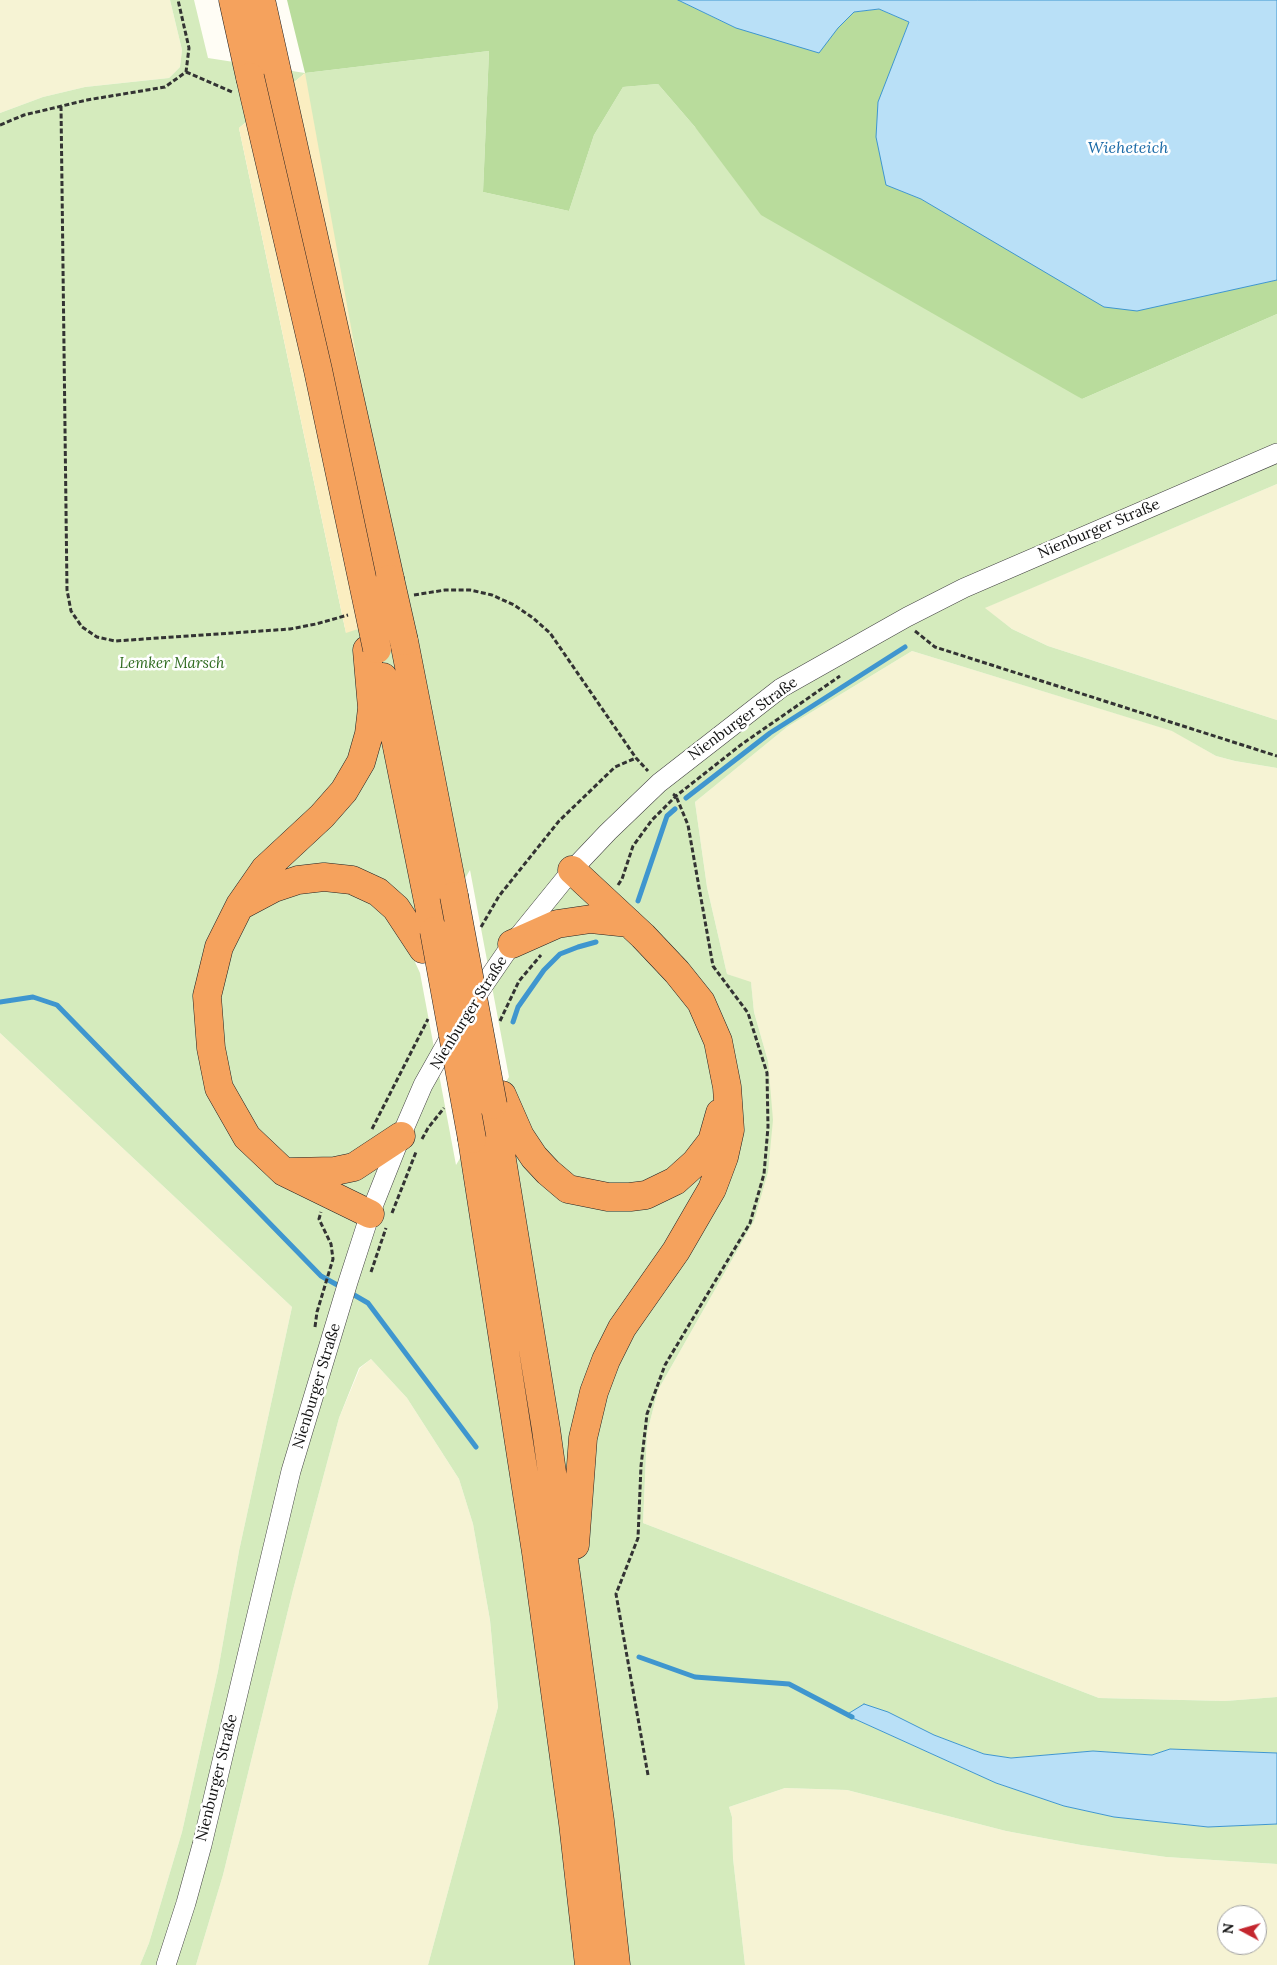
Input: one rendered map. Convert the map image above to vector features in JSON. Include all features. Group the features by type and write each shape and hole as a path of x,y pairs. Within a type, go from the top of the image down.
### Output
{"highway":[{"path":"233,0 244,86 318,370 365,591 372,649 428,940 450,1024 472,1139 536,1552 586,1822 616,1965"},
{"path":"262,0 404,641 454,896 489,1028 497,1098 571,1604 586,1822 589,1965"},
{"path":"372,649 372,708 369,734 361,762 344,791 322,816 265,868 240,905 219,947 207,996 211,1048 219,1088 247,1137 284,1172 382,1220"},
{"path":"571,1604 578,1482 583,1438 594,1392 606,1360 622,1328 676,1251 712,1189 724,1158 730,1130 727,1087 718,1041 701,1002 677,972 629,923 572,870"},
{"path":"240,905 274,888 298,880 324,877 352,880 378,892 428,940"},
{"path":"512,944 558,924 591,919 629,923"},
{"path":"497,1098 534,1157 548,1172 568,1189 608,1198 646,1195 675,1181 695,1163 712,1141 727,1087"},
{"path":"284,1172 335,1171 354,1167 413,1143"}],"street":[{"name":"Nienburger Straße","path":"166,1965 202,1845 291,1471 345,1291 382,1220 413,1143 423,1085 463,1015 512,944 572,870 659,783 781,688 908,616 964,588 1277,453"}],"path":[{"path":"0,124 24,115 61,106 165,87 186,72 189,48 178,0"},
{"path":"186,72 244,86"},
{"path":"61,106 67,590 71,611 82,627 97,637 115,640 290,629 348,615"},
{"path":"412,595 445,590 470,590 492,595 514,605 533,618 550,632 636,758 659,783"},
{"path":"914,630 935,647 1277,756"},
{"path":"606,903 622,879 633,846 652,820 676,796 742,744 831,683"},
{"path":"648,1775 616,1594 638,1538 641,1466 648,1414 665,1365 750,1223 764,1174 768,1127 767,1073 748,1014 713,966 688,825 676,796"},
{"path":"489,1028 519,981 544,953"},
{"path":"370,1274 382,1220 413,1143 446,1106"},
{"path":"323,1292 330,1271"}],"shaded area":[{"path":"0,0 170,0 182,50 180,67 169,78 85,87 43,97 0,113"},
{"path":"1277,484 1277,720 1048,646 1012,629 984,608"},
{"path":"912,651 1173,731 1216,756 1277,768 1277,1697 1225,1701 1099,1698 643,1523 647,1433 658,1390 754,1221 768,1061 754,1012 751,983 727,974 707,887 695,802 787,727"},
{"path":"0,1033 292,1307 239,1551 218,1671 182,1832 149,1943 140,1965 0,1965"},
{"path":"371,1359 407,1398 459,1479 473,1524 490,1620 498,1707 428,1965 196,1965 223,1875 293,1590 339,1418 360,1368"},
{"path":"785,1788 847,1790 1006,1831 1081,1845 1166,1857 1277,1864 1277,1965 745,1965 733,1858 732,1817 729,1807"}],"green space":[{"name":"Lemker Marsch","path":"170,0 194,0 208,58 305,73 489,51 483,192 569,211 594,135 623,87 658,84 695,127 1082,399 1277,314 1277,484 985,608 1012,629 1048,646 1277,720 1277,768 1216,756 1172,731 912,651 787,727 695,802 707,887 727,974 751,982 754,1012 768,1061 773,1120 768,1172 754,1221 658,1390 647,1433 643,1523 1099,1698 1225,1701 1277,1697 1277,1753 1170,1749 1152,1755 1093,1751 1011,1758 984,1754 934,1735 888,1712 846,1715 996,1783 1064,1806 1114,1817 1208,1827 1277,1824 1277,1864 1166,1857 1081,1845 1006,1831 847,1790 785,1788 729,1807 732,1817 733,1858 745,1965 428,1965 498,1707 490,1620 473,1524 459,1479 407,1398 371,1359 359,1368 339,1418 293,1590 223,1875 196,1965 140,1965 149,1943 182,1832 218,1671 239,1551 292,1307 0,1033 0,113 43,97 85,87 169,78 180,67 182,50","holes":["304,74 346,633 239,128","470,870 509,1077 456,1165 420,973 415,962"]},
{"path":"287,0 678,0 736,28 838,28 854,12 879,9 909,22 899,48 887,185 921,199 1002,245 1211,294 1277,280 1277,314 1082,399 761,215 695,127 658,84 623,87 594,135 569,211 483,192 489,51 305,73"}],"sand":[{"path":"305,73 403,614 346,633 239,128"}],"water":[{"name":"Wieheteich","path":"678,0 1277,0 1277,280 1137,311 1104,307 921,199 886,185 876,137 878,102 909,22 879,9 854,12 838,28 819,53 736,28"},
{"path":"864,1704 888,1712 934,1735 984,1754 1011,1758 1093,1751 1152,1755 1170,1749 1277,1753 1277,1824 1208,1827 1114,1817 1064,1806 996,1783 846,1715"}],"waterway":[{"path":"686,798 770,733 905,647"},
{"path":"638,901 667,816 675,809"},
{"path":"513,1022 518,1007 544,970 560,954 596,942"},
{"path":"0,1002 33,997 57,1005 321,1276 341,1287"},
{"path":"349,1292 368,1303 476,1447"},
{"path":"639,1657 695,1677 789,1684 852,1717"}]}
